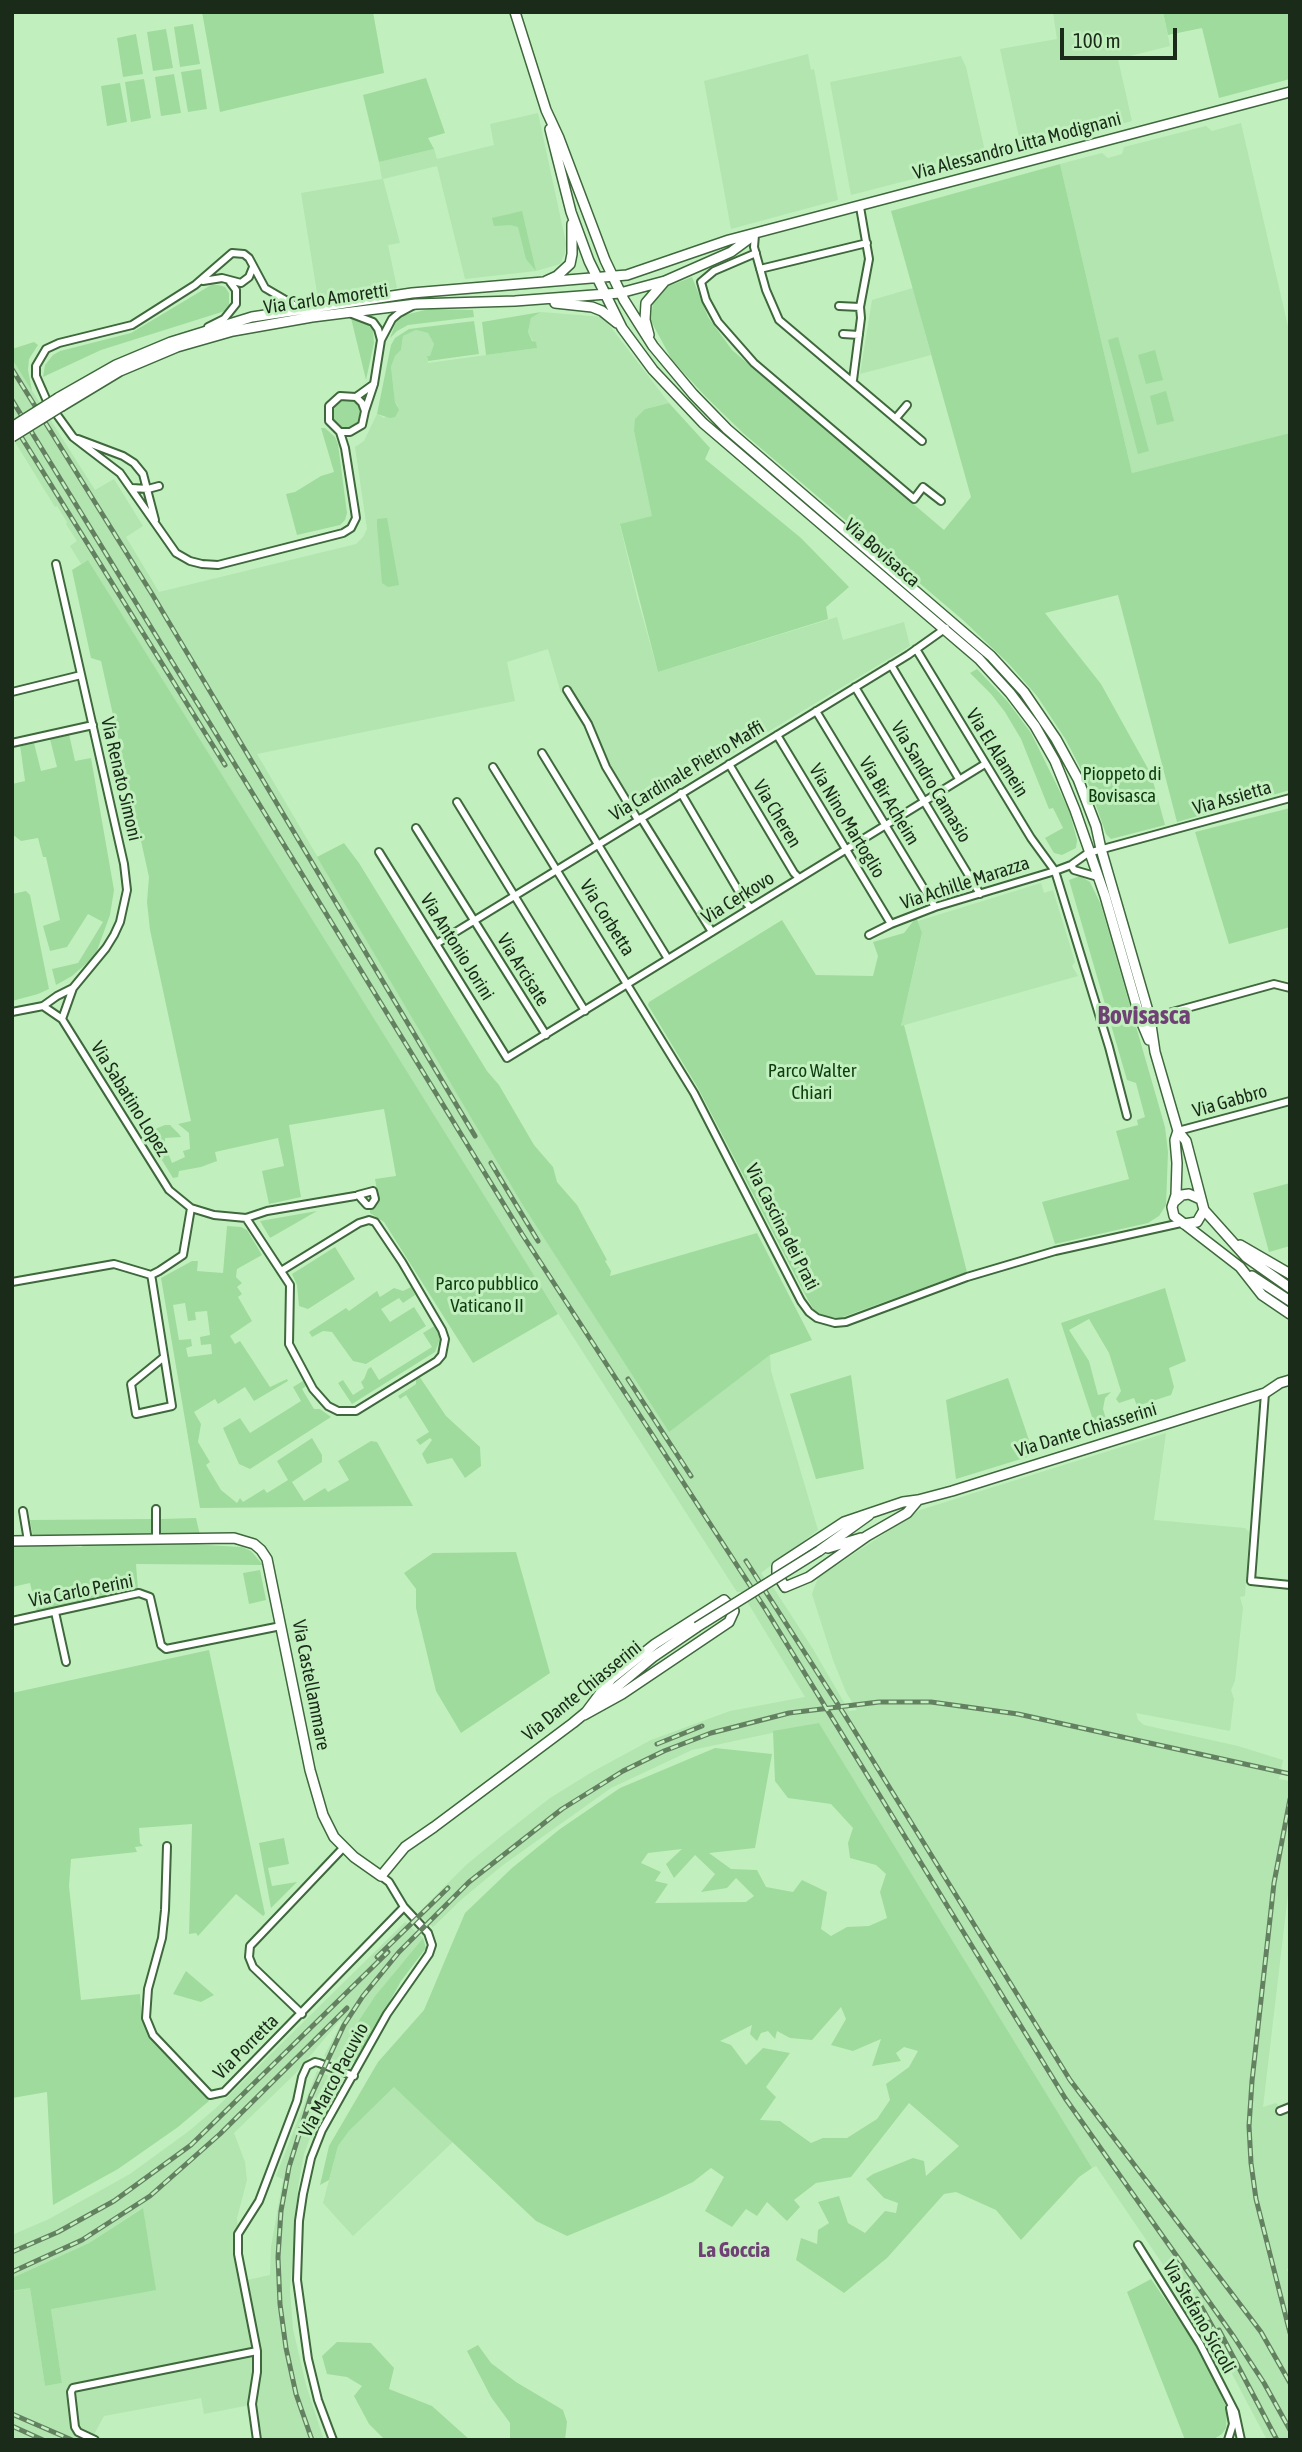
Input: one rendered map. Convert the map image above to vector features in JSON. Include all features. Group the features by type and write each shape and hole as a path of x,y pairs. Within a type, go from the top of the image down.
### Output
{"street":[{"name":"Via Bovisasca","path":"515,12 546,110 571,212 597,279 622,328 653,370 691,411 945,629 997,678 1035,726 1065,783 1146,1020"},
{"name":"Via Alessandro Litta Modignani","path":"597,279 613,278 665,264 729,240 1290,92"},
{"name":"Via Bovisasca","path":"546,110 613,278 653,346 722,424 1006,671 1049,728 1088,802 1155,1052 1178,1131 1186,1141 1200,1199 1204,1209 1230,1240"},
{"path":"853,380 860,307 869,259 860,207"},
{"path":"539,284 557,276 570,264 571,212"},
{"name":"Via Alessandro Litta Modignani","path":"620,293 665,281 731,252 755,235"},
{"path":"755,235 760,269 779,320 922,441"},
{"path":"760,269 867,243"},
{"path":"224,260 232,253 244,254 253,267"},
{"path":"756,253 714,271 701,282 706,300 718,322 754,363 914,499 923,487 941,501"},
{"name":"Via Carlo Amoretti","path":"197,333 224,319 233,309 237,298 236,290 222,270 224,260"},
{"name":"Via Carlo Amoretti","path":"195,285 224,260"},
{"name":"Via Carlo Amoretti","path":"253,267 265,288 301,309"},
{"name":"Via Carlo Amoretti","path":"253,267 246,281 235,283 228,280 206,280 132,325 52,345 40,356 36,366 40,389 73,437 120,473 176,553 202,564 218,565 343,533 351,528 356,518 345,448"},
{"name":"Via Carlo Amoretti","path":"12,437 116,365 197,333 252,317 412,293 597,279"},
{"path":"653,346 646,324 645,309 648,300 665,281"},
{"name":"Via Carlo Amoretti","path":"12,427 120,372 177,348 233,331 416,304 515,301 620,293"},
{"path":"515,301 592,307 602,311 622,328"},
{"path":"381,340 398,313 416,304"},
{"path":"839,306 860,307"},
{"path":"348,313 366,317 373,322 379,329 381,340 374,384 362,425 350,432 340,432 333,428 329,421 329,406 340,396 356,397 374,384"},
{"path":"843,334 859,335"},
{"path":"356,397 365,411"},
{"path":"896,418 908,405"},
{"path":"340,432 345,448"},
{"path":"345,448 350,432"},
{"name":"Via Carlo Amoretti","path":"73,437 134,463 143,474 157,527"},
{"path":"113,468 118,454"},
{"path":"130,488 137,490 159,486"},
{"name":"Via Renato Simoni","path":"56,564 124,864 127,890 120,922 114,935 73,988 62,1019"},
{"name":"Via Cardinale Pietro Maffi","path":"436,944 891,665 954,623"},
{"name":"Via El Alamein","path":"916,649 1031,838 1055,871 1109,1047 1127,1116"},
{"path":"891,665 959,779"},
{"path":"12,692 80,675"},
{"name":"Via Sandro Camasio","path":"855,687 980,894"},
{"path":"567,690 588,724 606,767 712,932"},
{"name":"Via Bir Acheim","path":"816,711 936,907"},
{"path":"12,743 93,725"},
{"name":"Via Nino Martoglio","path":"777,735 891,924"},
{"path":"542,753 668,959"},
{"name":"Via Cheren","path":"729,764 799,878"},
{"name":"Via Cerkovo","path":"507,1058 985,764"},
{"name":"Via Corbetta","path":"493,767 629,984"},
{"path":"681,793 751,908"},
{"name":"Via Assietta","path":"1088,853 1290,798"},
{"path":"457,802 585,1011"},
{"name":"Via Arcisate","path":"416,828 546,1035"},
{"name":"Via Antonio Jorini","path":"379,852 507,1058"},
{"name":"Via Achille Marazza","path":"869,935 936,907 1055,871 1071,865 1088,853"},
{"path":"1071,865 1074,870 1098,877"},
{"name":"Via Cascina dei Prati","path":"629,984 694,1093 801,1301 808,1312 824,1321 846,1322 967,1277 1055,1251 1182,1224"},
{"path":"1146,1020 1274,984 1290,988"},
{"name":"Via Renato Simoni","path":"12,1012 43,1006 73,988"},
{"name":"Via Sabatino Lopez","path":"43,1006 62,1019 169,1190 191,1208 214,1215 246,1218 267,1211 356,1196"},
{"name":"Via Gabbro","path":"1178,1131 1290,1101"},
{"name":"Via Bovisasca","path":"1173,1207 1177,1163 1175,1140 1178,1131"},
{"path":"1158,1227 1182,1195 1195,1195 1200,1199"},
{"path":"1173,1207 1182,1224 1290,1301"},
{"path":"12,1282 114,1264 151,1275 159,1272 183,1255 191,1208"},
{"path":"1182,1224 1197,1222 1204,1209"},
{"path":"246,1218 290,1285 289,1344 313,1389 328,1406 338,1411 356,1411 437,1361 442,1355 445,1339 442,1330 375,1222 369,1220 359,1223 281,1271"},
{"path":"1230,1240 1290,1274"},
{"path":"1230,1240 1260,1269 1290,1288"},
{"path":"1240,1266 1262,1295 1290,1314"},
{"path":"151,1275 172,1406 136,1413 131,1384 164,1357"},
{"name":"Via Dante Chiasserini","path":"382,1876 405,1847 584,1715 653,1657 819,1550 872,1512 1265,1393 1290,1380"},
{"path":"1265,1393 1251,1581 1290,1585"},
{"name":"Via Dante Chiasserini","path":"819,1550 867,1536 907,1513 918,1500"},
{"path":"156,1509 156,1540"},
{"path":"23,1511 28,1541"},
{"path":"867,1536 797,1583 785,1587 776,1574 777,1566 844,1521 872,1512 881,1518 878,1530"},
{"name":"Via Castellammare","path":"12,1541 234,1538 254,1544 267,1559 314,1788 334,1837 344,1847"},
{"name":"Via Carlo Perini","path":"12,1621 139,1593 148,1594 151,1599 161,1645 166,1649 281,1626"},
{"path":"724,1600 734,1611 729,1622 622,1694 584,1715 611,1679 655,1644 718,1601 724,1600"},
{"path":"55,1612 66,1662"},
{"name":"Via Porretta","path":"167,1846 162,1938 145,2007 146,2018 153,2035 207,2093 214,2096 224,2092 404,1907"},
{"path":"302,2014 253,1967 249,1956 250,1946 344,1847 390,1882 404,1907"},
{"name":"Via Marco Pacuvio","path":"333,2440 318,2400 308,2360 297,2280 303,2194 311,2158 322,2130 387,2014 431,1951 431,1937 404,1907"},
{"path":"257,2440 252,2404 257,2351 238,2254 238,2234 259,2201 297,2101 307,2066 314,2062 319,2063 354,2076"},
{"path":"1280,2111 1290,2107"},
{"name":"Via Stefano Siccoli","path":"1138,2245 1200,2344 1235,2412 1240,2440"},
{"path":"95,2440 78,2432 75,2427 71,2392 73,2388 257,2351"},
{"path":"1230,2406 1233,2424 1228,2440 1240,2440"}],"shaded area":[{"path":"1053,12 1163,12 1170,46 1118,59 1132,121 1022,151 1000,49 1057,39"},
{"path":"808,54 811,70 814,69 838,200 731,229 704,81"},
{"path":"961,56 966,67 987,160 851,195 830,82"},
{"path":"538,113 566,243 560,264 536,271 465,279 437,166 383,179 400,243 388,245 397,288 318,299 301,193 382,179 379,162 434,149 437,159 494,145 490,124"},
{"path":"1241,123 1290,335 1290,433 1132,473 1060,164 1102,153 1108,158 1122,154 1124,147 1206,126 1212,131"},
{"path":"913,288 931,355 860,374 872,300"},
{"path":"541,312 603,317 669,403 645,409 634,431 653,516 620,525 658,672 837,617 843,640 904,622 910,646 637,811 606,762 593,723 572,688 561,693 548,649 507,662 515,701 257,754 522,1204 669,1431 770,1355 771,1371 818,1530 761,1573 813,1649 849,1711 857,1710 846,1692 833,1660 812,1594 819,1577 920,1510 1166,1433 1154,1520 1245,1528 1249,1532 1245,1596 1240,1597 1243,1608 1235,1681 1231,1690 1234,1699 1230,1731 1136,1713 1138,1720 1144,1725 1238,1746 1283,1760 1279,1779 1290,1781 1290,1877 1263,2107 1290,2103 1290,2268 1287,2269 1290,2281 1290,2440 1267,2440 1214,2340 1096,2166 1092,2168 819,1723 692,1750 611,1788 503,1865 433,1927 417,1914 466,1865 504,1834 550,1798 592,1772 651,1740 730,1711 805,1697 741,1592 737,1592 491,1209 88,560 81,564 70,546 77,541 67,522 12,437 12,359 95,490 114,479 143,526 126,537 159,592 356,544 367,529 355,447 364,441 377,414 384,418 398,406 395,402 391,367 395,356 401,350 403,336 416,330 428,333 434,344 430,357 427,357 428,363 537,348 528,332 531,318"},
{"path":"1041,883 1044,893 1053,890 1075,962 1072,966 1078,976 901,1026 922,934 918,921"},
{"path":"405,1922 423,1938 375,1996 352,2031 341,2062 324,2056 342,2022 340,2020 295,2074 234,2133 245,2162 247,2180 237,2218 243,2281 270,2275 271,2247 283,2179 276,2176 317,2071 334,2078 338,2083 337,2090 316,2122 304,2154 298,2187 290,2290 293,2329 306,2385 324,2440 255,2440 250,2405 204,2414 201,2398 104,2416 91,2440 12,2439 12,2292 30,2288 45,2386 62,2383 51,2309 142,2208 89,2243 12,2278 12,2235 49,2219 130,2174 189,2131 216,2108"},
{"path":"394,2087 454,2141 353,2236 323,2203 338,2146 349,2131"}],"green space":[{"path":"202,12 373,12 384,73 220,112"},
{"path":"1163,12 1290,12 1290,79 1219,98 1202,28 1168,35"},
{"path":"193,24 200,64 180,67 174,27"},
{"path":"166,29 173,68 153,71 147,32"},
{"path":"136,34 143,74 123,77 117,38"},
{"path":"201,69 207,109 188,112 181,72"},
{"path":"174,74 181,113 161,116 155,77"},
{"path":"426,78 445,133 428,138 434,149 379,162 363,95"},
{"path":"144,79 151,118 131,122 125,82"},
{"path":"120,83 127,122 107,126 101,86"},
{"name":"Pioppeto di Bovisasca","path":"1060,164 1132,473 1290,433 1290,790 1177,822 1118,595 1045,613 1101,684 1151,774 1165,825 1111,839 1106,834 1088,783 1066,740 1037,696 1009,664 964,621 743,433 672,360 651,321 653,301 664,288 692,277 708,317 732,350 944,530 971,497 891,211"},
{"path":"522,211 536,271 526,259 518,227 494,226 492,218"},
{"path":"211,285 225,287 229,293 229,306 225,311 101,350 43,377 45,365 60,351 131,333"},
{"path":"429,309 473,310 474,317 408,325 390,338 401,316"},
{"path":"541,312 531,318 528,332 537,348 486,355 482,322"},
{"path":"351,318 363,320 373,330 374,343 366,380"},
{"path":"474,321 479,354 428,361 427,356 430,356 434,344 428,333 416,330 403,336 401,350 395,356 391,367 395,402 399,410 395,417 390,418 377,414 391,345 395,338 409,329"},
{"path":"1118,337 1149,451 1138,454 1108,340"},
{"path":"34,342 38,345 29,359 28,370 32,391 12,359 12,349"},
{"path":"1155,350 1163,380 1146,384 1138,355"},
{"path":"1166,391 1174,421 1157,425 1150,396"},
{"path":"346,399 356,404 361,414 356,424 346,429 336,424 331,414 336,404"},
{"path":"669,403 710,448 705,459 801,538 849,587 826,607 828,619 658,672 620,524 652,516 634,431 635,419 645,409"},
{"path":"321,428 325,428 335,437 338,444 347,513 340,525 297,535 286,494 334,472"},
{"path":"387,518 399,585 388,587 382,583 377,525 377,519"},
{"name":"Parco pubblico Vaticano II","path":"88,560 558,1314 473,1363 384,1222 370,1213 370,1207 379,1202 375,1179 396,1176 384,1109 289,1125 301,1197 269,1204 262,1171 284,1166 278,1138 215,1152 217,1161 179,1171 178,1177 173,1178 145,1133 170,1125 179,1134 181,1137 165,1138 172,1163 185,1157 183,1151 190,1149 189,1133 178,1124 191,1121 150,930 147,902 149,877 101,661 91,658 72,570"},
{"path":"977,669 1008,702 1031,733 1069,810 1077,840 1076,848 1062,855 1054,853 1045,838 1063,828 1053,808 1049,809 1021,739 1005,712 970,673"},
{"path":"69,734 75,761 91,758 114,890 110,915 95,956 72,976 56,985 52,969 78,963 103,922 88,914 67,947 50,951 43,926 60,920 46,857 43,857 38,838 21,841 12,834 12,784 25,781 20,745 34,743 41,771 57,767 50,739"},
{"path":"1290,808 1290,927 1229,944 1195,832"},
{"path":"344,843 487,1071 499,1085 534,1145 553,1167 557,1182 577,1205 607,1260 605,1261 611,1271 610,1276 757,1233 812,1340 770,1355 669,1432 522,1204 317,857"},
{"path":"1080,876 1090,882 1101,905 1165,1127 1168,1152 1166,1205 1159,1216 1148,1223 1055,1244 1042,1202 1129,1179 1116,1131 1138,1125 1137,1120 1145,1117 1136,1083 1127,1080 1069,880"},
{"path":"26,891 30,895 49,989 12,1001 12,894"},
{"name":"Parco Walter Chiari","path":"915,919 922,933 901,1026 904,1025 967,1272 840,1318 822,1316 808,1300 698,1088 648,1005 782,920 816,975 873,976 878,956 873,942 904,933"},
{"path":"1290,1183 1290,1246 1269,1252 1253,1193"},
{"path":"317,1211 270,1238 260,1221"},
{"path":"227,1226 241,1227 247,1230 262,1255 237,1269 236,1277 242,1283 237,1287 242,1294 238,1297 252,1321 230,1336 235,1344 240,1341 270,1387 287,1379 288,1381 254,1401 245,1387 218,1404 215,1399 194,1412 201,1424 198,1442 210,1462 206,1465 221,1490 237,1503 240,1498 243,1502 264,1489 267,1493 288,1480 277,1461 312,1438 322,1455 322,1462 292,1482 304,1501 325,1488 328,1492 349,1480 338,1461 371,1441 377,1442 413,1506 200,1508 161,1278 192,1261 198,1261 197,1271 223,1273","holes":["185,1303 188,1321 196,1320 195,1312 207,1311 210,1335 200,1337 201,1345 211,1344 212,1354 188,1357 186,1348 192,1346 191,1339 179,1340 173,1305"]},
{"path":"335,1247 355,1279 308,1309 299,1306 297,1285 292,1274"},
{"path":"411,1287 415,1295 403,1303 399,1298 381,1309 390,1322 414,1307 426,1326 366,1364 353,1361 332,1332 323,1331 312,1337 309,1332 346,1308 349,1311 377,1291 380,1297 394,1288 403,1291"},
{"path":"1165,1288 1186,1361 1169,1368 1174,1387 1171,1395 1137,1406 1134,1398 1119,1403 1116,1399 1121,1391 1109,1353 1089,1319 1069,1330 1089,1361 1098,1395 1111,1392 1105,1398 1103,1409 1110,1432 1098,1435 1061,1323"},
{"path":"436,1325 440,1339 435,1352 352,1404 338,1383 343,1380 353,1395 364,1388 361,1382 371,1367 379,1380 432,1347 423,1333"},
{"path":"851,1375 864,1469 816,1479 790,1394"},
{"path":"419,1376 446,1416 480,1447 481,1466 465,1478 452,1458 427,1464 422,1454 432,1440 430,1438 420,1445 416,1440 429,1432 406,1395 400,1399 398,1396 416,1384"},
{"path":"1008,1378 1034,1455 956,1479 946,1400"},
{"path":"303,1381 306,1386 302,1389 314,1409 320,1409 331,1417 250,1469 239,1464 223,1428 240,1418 250,1433 301,1401 293,1387"},
{"path":"196,1518 200,1535 160,1536 161,1519"},
{"path":"152,1519 151,1536 33,1537 30,1520"},
{"path":"189,1544 242,1547 251,1551 263,1565 136,1564 138,1590 37,1613 30,1583 12,1587 12,1545 82,1547"},
{"path":"516,1552 550,1673 461,1733 436,1691 416,1608 416,1589 404,1573 433,1553"},
{"path":"260,1570 266,1600 249,1604 243,1573"},
{"path":"209,1650 265,1914 263,1916 236,1894 198,1936 196,1933 189,1934 192,1824 139,1828 140,1843 143,1846 135,1847 137,1852 71,1859 69,1886 81,2000 140,1994 142,2019 149,2035 209,2101 178,2127 118,2169 53,2205 47,2092 12,2098 12,1693"},
{"path":"819,1723 1092,2168 1079,2177 1021,2240 996,2210 956,2192 944,2194 887,2258 844,2293 796,2260 801,2238 817,2244 818,2230 829,2223 818,2202 839,2196 848,2223 865,2233 885,2211 896,2213 898,2203 884,2198 866,2179 913,2158 924,2161 926,2176 959,2146 909,2103 851,2177 816,2183 794,2200 800,2207 787,2221 767,2202 757,2216 746,2209 732,2227 705,2211 724,2177 711,2168 693,2182 657,2199 567,2236 536,2221 394,2087 349,2131 338,2146 329,2180 320,2185 329,2146 378,2062 424,2010 465,1913 512,1868 560,1829 620,1788 715,1748 772,1754 755,1848 709,1853 731,1869 757,1870 766,1887 793,1892 802,1880 827,1892 821,1929 831,1936 847,1927 869,1926 887,1918 880,1892 886,1874 876,1865 850,1858 848,1843 853,1828 831,1804 788,1798 775,1781 773,1731","holes":["682,1849 666,1864 674,1878 695,1855 715,1874 701,1892 727,1888 736,1878 754,1896 746,1902 655,1903 668,1884 655,1881 661,1872 641,1863 648,1853","841,2007 846,2019 831,2045 853,2051 881,2039 872,2066 901,2061 896,2053 904,2047 918,2051 909,2067 886,2084 890,2100 877,2119 847,2138 823,2138 811,2143 780,2121 760,2120 776,2097 766,2087 790,2053 763,2048 746,2065 731,2045 720,2041 752,2025 750,2034 757,2041 761,2033 768,2031 775,2039 777,2031 790,2038 812,2040"]},
{"path":"284,1838 289,1864 268,1868 272,1886 297,1882 271,1908 259,1843"},
{"path":"423,1938 426,1948 401,1981 360,2056 352,2063 341,2062 352,2031 375,1996"},
{"path":"186,1971 214,1995 201,2002 173,1994"},
{"path":"143,2208 156,2290 51,2309 62,2383 45,2386 30,2288 12,2291 12,2278 89,2243"},
{"path":"1151,2279 1203,2355 1227,2409 1226,2428 1214,2439 1185,2440 1127,2292"},
{"path":"337,2342 371,2343 394,2368 389,2389 432,2406 470,2440 385,2440 369,2424 354,2396 362,2386 347,2377 327,2374 322,2356"},
{"path":"478,2345 491,2363 516,2382 563,2410 567,2422 565,2440 510,2439 510,2423 491,2397 467,2351"}],"railway":[{"path":"12,369 152,594 475,1136"},
{"path":"12,400 522,1234 766,1610 1065,2098 1234,2337 1290,2430"},
{"path":"12,422 225,765"},
{"path":"491,1163 538,1241"},
{"path":"628,1379 691,1476"},
{"path":"746,1561 846,1717 1070,2080 1261,2332 1290,2383"},
{"path":"312,2440 296,2394 286,2348 280,2304 278,2257 281,2211 289,2167 311,2096 344,2025 363,1996 399,1952 469,1882 562,1809 623,1771 664,1751 711,1733 789,1713 879,1702 931,1702 1018,1714 1290,1774"},
{"path":"657,1744 702,1726"},
{"path":"1290,1799 1274,1883 1249,2126 1256,2199 1290,2333"},
{"path":"377,1957 448,1888"},
{"path":"12,2252 58,2232 114,2201 191,2145 388,1952"},
{"path":"12,2272 82,2240 150,2196 220,2134 347,2008"},
{"path":"1197,2299 1221,2342"},
{"path":"1219,2330 1277,2440"},
{"path":"12,2414 72,2440"},
{"path":"12,2426 43,2440"}],"district":[{"name":"Bovisasca","path":"1144,1016"},
{"name":"La Goccia","path":"734,2250"}]}
